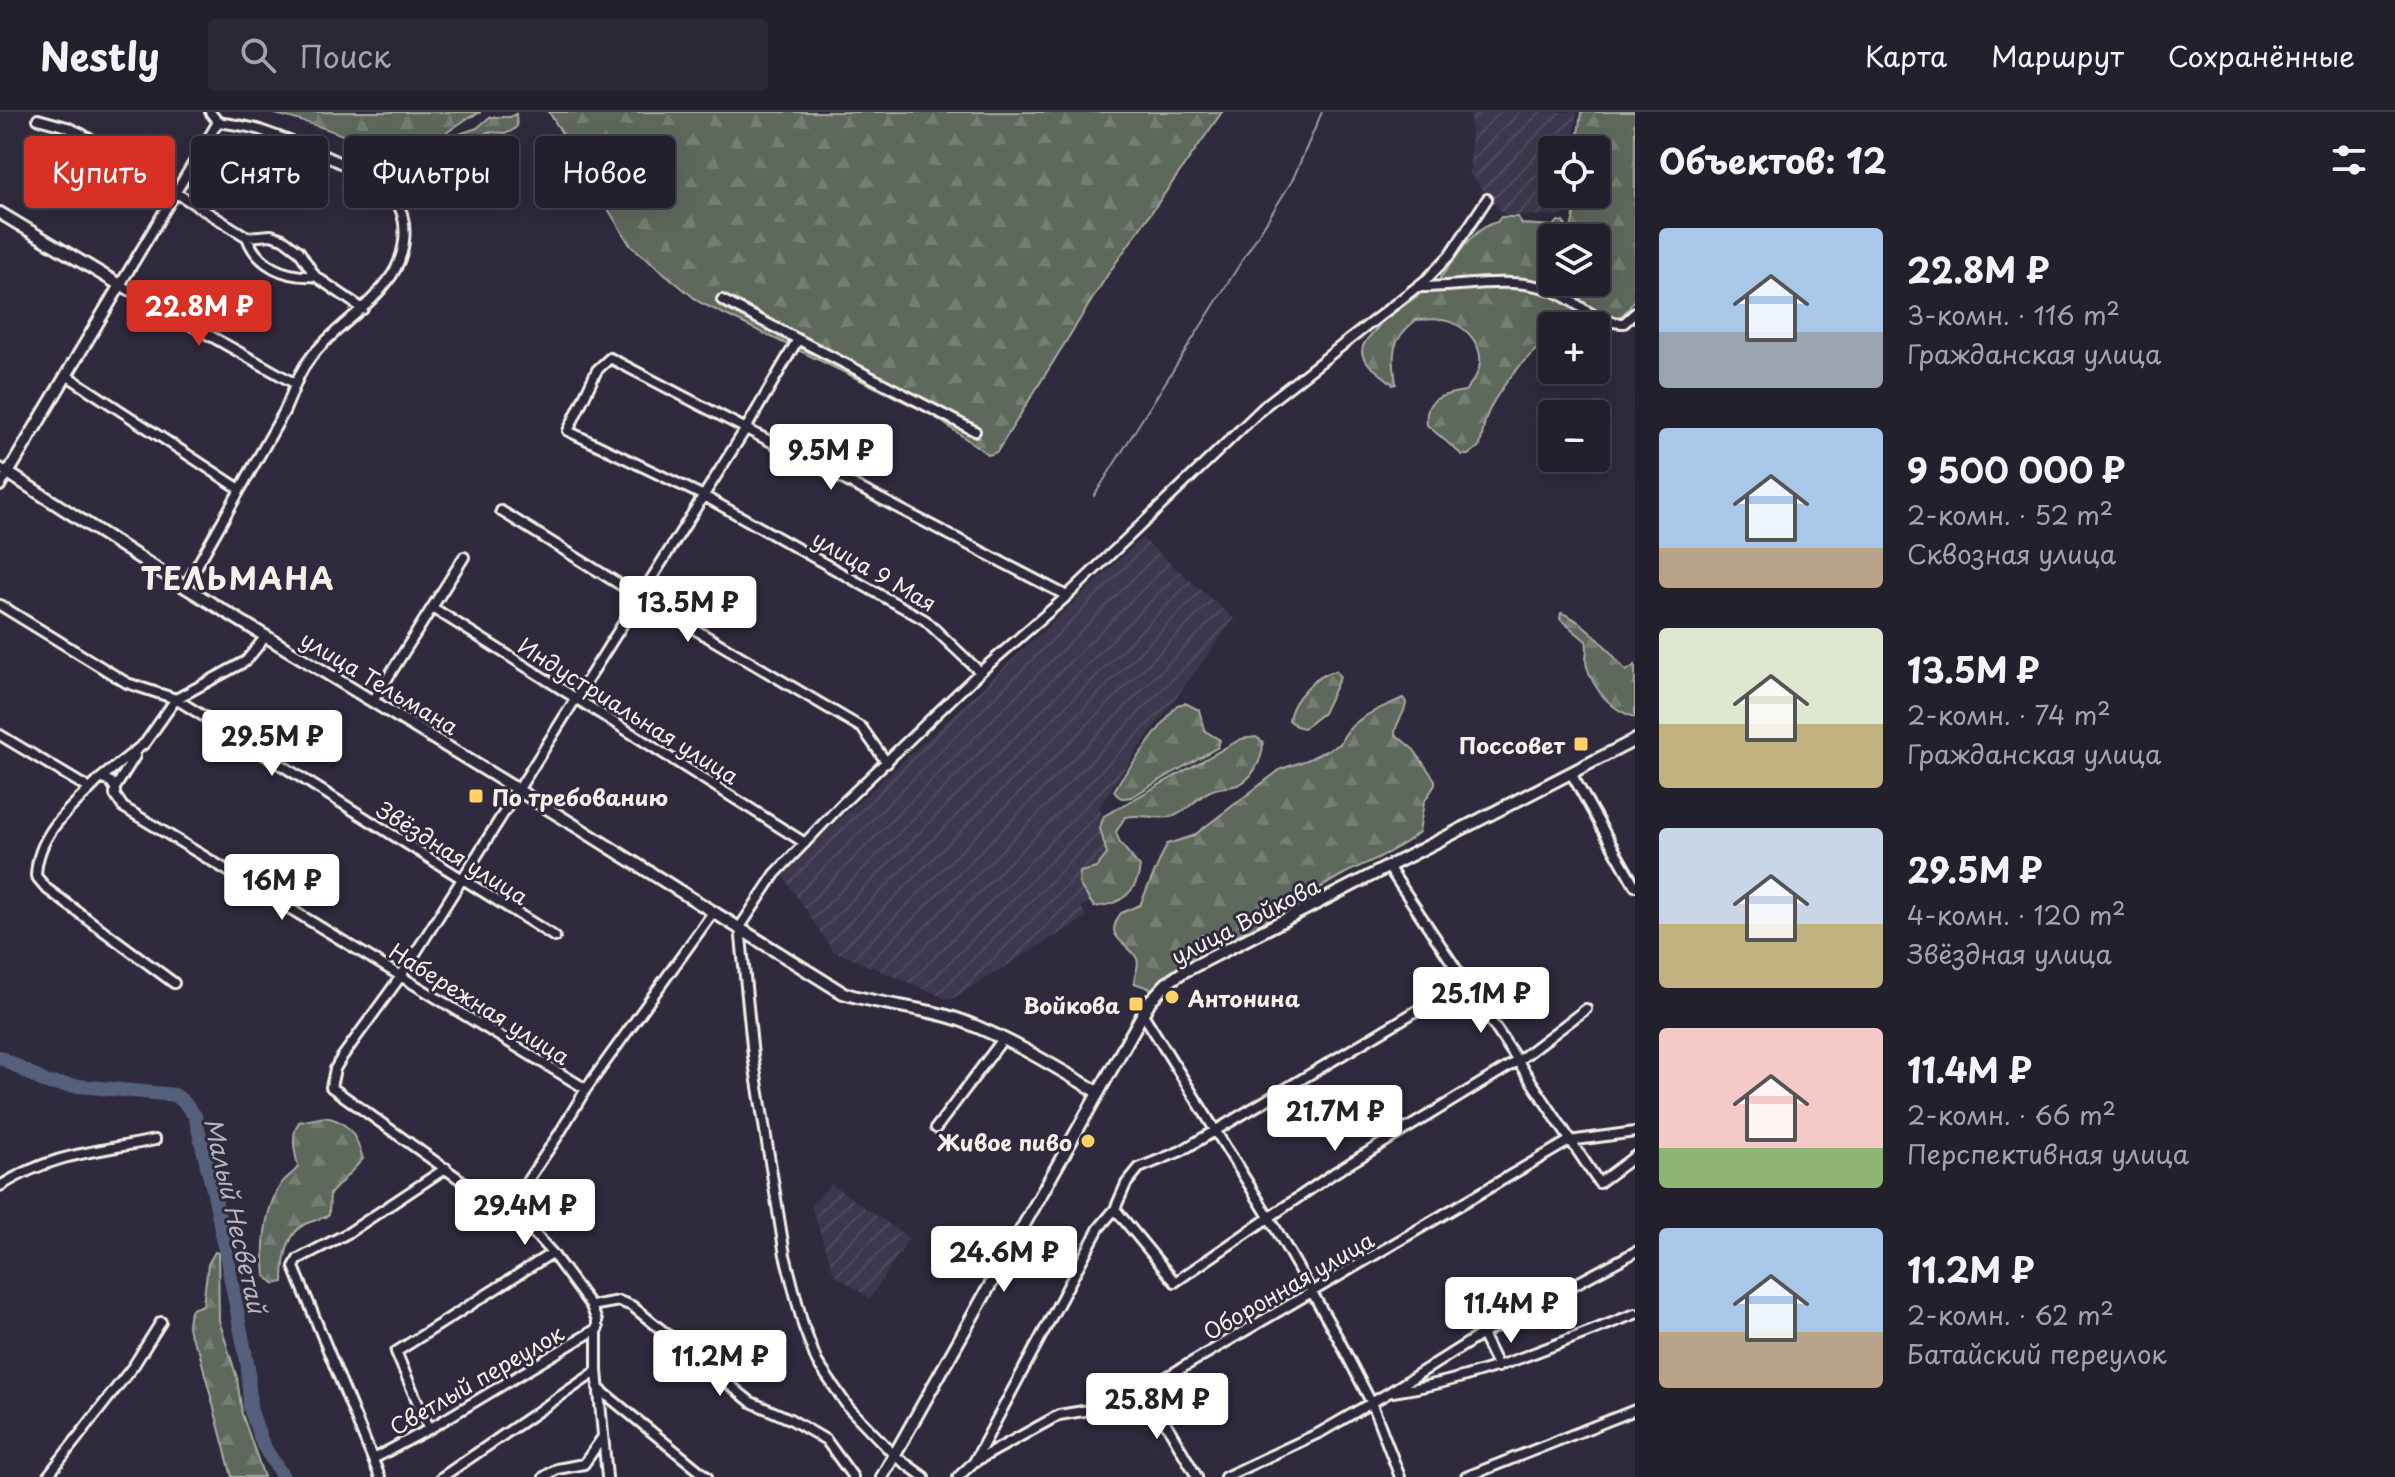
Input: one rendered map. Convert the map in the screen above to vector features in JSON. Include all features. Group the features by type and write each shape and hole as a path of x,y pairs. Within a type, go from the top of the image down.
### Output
{"street":[{"path":"185,587 284,412 294,383 313,354 363,309 393,273 402,255 404,225 395,198 376,182 257,129 218,122 210,112"},
{"path":"38,119 85,136"},
{"path":"218,122 175,192 247,237 253,251 272,268 296,276 315,276"},
{"path":"924,1477 895,1456 848,1407 826,1378 803,1325 785,1255 753,1056 740,927 763,890 805,843 980,672 1067,596 1267,404 1419,287 1450,255 1487,199"},
{"path":"0,486 4,471 66,375 166,208"},
{"path":"0,213 294,383"},
{"path":"247,237 271,235 283,239 299,251 315,276 363,309"},
{"path":"1419,287 1527,284 1557,292 1602,321 1624,323 1635,313"},
{"path":"722,300 975,431"},
{"path":"607,1477 598,1388 598,1328 591,1306 532,1231 331,1087 335,1069 342,1057 401,976 704,496 797,341"},
{"name":"улица 9 Мая","path":"745,430 610,358 597,370 568,431 704,496 925,620 980,672"},
{"path":"66,375 240,489"},
{"path":"745,430 1067,596"},
{"name":"улица Тельмана","path":"4,471 185,587 843,993 866,1001 963,1021 1003,1039 1098,1092"},
{"path":"501,511 862,728 887,763"},
{"path":"373,701 464,557"},
{"name":"Звёздная улица","path":"0,605 127,683 176,699 555,937"},
{"name":"Индустриальная улица","path":"433,608 805,843"},
{"path":"115,788 176,699 246,661 266,636"},
{"path":"0,735 90,789"},
{"name":"улица Войкова","path":"882,1477 1154,997 1183,972 1635,740"},
{"path":"145,743 101,778 60,818 37,861 38,880 174,983"},
{"path":"1572,775 1635,886"},
{"name":"Набережная улица","path":"101,778 111,782 123,807 586,1089"},
{"path":"1389,868 1599,1183 1635,1156"},
{"path":"507,1211 586,1089 714,911"},
{"path":"958,1477 974,1462 1099,1228 1115,1209 1126,1184 1139,1168 1181,1151 1465,982"},
{"path":"1115,1209 1175,1282 1363,1154 1519,1060 1586,1009"},
{"path":"1143,1014 1312,1292 1371,1402 1400,1477"},
{"path":"936,1128 1003,1039"},
{"path":"1569,1141 1635,1132"},
{"path":"0,1186 23,1172 66,1156 155,1140"},
{"name":"Оборонная улица","path":"974,1462 1059,1415 1095,1409 1146,1389 1569,1141"},
{"path":"380,1477 310,1310 295,1271 295,1262 348,1233 446,1168"},
{"path":"1225,1477 1321,1432 1482,1334 1635,1252"},
{"path":"429,1429 396,1352 552,1253"},
{"path":"591,1306 619,1301 632,1306 751,1402 790,1419 826,1440 853,1477"},
{"path":"1390,1392 1430,1387 1498,1367 1635,1314"},
{"path":"47,1477 134,1365 161,1322"},
{"name":"Светлый переулок","path":"373,1459 598,1328"},
{"path":"1482,1334 1498,1367"},
{"path":"442,1477 597,1371"},
{"path":"598,1388 707,1477"},
{"path":"1146,1389 1197,1477"},
{"path":"1466,1477 1635,1410"},
{"path":"544,1477 557,1469 584,1464 603,1437"}],"shaded area":[{"path":"1471,112 1577,112 1574,136 1538,136 1538,208 1565,208 1564,216 1504,215 1470,174"},
{"path":"1142,538 1234,619 1130,760 1099,808 1128,878 1081,907 1087,917 950,1000 833,951 781,873"},
{"path":"831,1184 909,1238 870,1299 834,1274 811,1205"}],"green space":[{"path":"268,112 481,112 441,136 345,136"},
{"path":"549,112 1222,112 1108,274 997,452 989,455 932,415 699,302 630,245 607,208 675,208 675,136 564,136"},
{"path":"1581,112 1635,112 1635,300 1624,314 1615,317 1610,316 1610,312 1597,312 1578,296 1610,296 1610,224 1572,224 1573,208 1610,208 1610,136 1578,136"},
{"path":"516,114 517,126 511,132 455,136 477,128 490,117"},
{"path":"1501,217 1518,217 1522,224 1538,225 1538,282 1504,279 1440,282 1473,237"},
{"path":"1496,286 1523,288 1538,290 1538,296 1563,298 1583,312 1538,312 1538,349 1522,363 1495,399 1485,421 1480,446 1468,455 1462,455 1427,425 1427,416 1431,403 1449,394 1465,391 1476,376 1480,357 1468,333 1451,322 1416,320 1397,341 1394,363 1396,384 1393,385 1363,356 1366,341 1380,323 1426,290"},
{"path":"1561,613 1588,629 1626,671 1635,665 1635,717 1612,705 1594,684 1587,667 1586,641 1560,619"},
{"path":"1336,671 1340,677 1323,713 1304,728 1296,726 1289,720 1300,696 1313,682"},
{"path":"1403,698 1406,706 1395,734 1414,750 1435,780 1424,802 1419,832 1257,925 1222,940 1207,942 1202,935 1197,938 1201,946 1196,955 1152,989 1134,983 1137,960 1118,938 1114,928 1121,913 1140,905 1167,844 1193,836 1281,769 1340,744 1358,721"},
{"path":"1185,703 1199,710 1205,731 1220,740 1218,747 1131,797 1119,797 1114,791 1121,779 1177,705"},
{"path":"1256,737 1263,742 1261,755 1251,775 1240,784 1210,791 1174,816 1125,817 1116,832 1120,843 1140,867 1138,876 1131,891 1119,901 1094,907 1079,884 1080,872 1096,868 1107,854 1100,828 1104,816 1241,739"},
{"path":"325,1117 340,1122 351,1131 363,1159 330,1194 329,1215 305,1224 293,1235 285,1258 283,1282 275,1284 265,1276 264,1265 264,1241 271,1206 281,1184 298,1167 294,1138 299,1122"},
{"path":"215,1252 218,1253 219,1320 237,1378 242,1414 264,1477 232,1477 199,1351 189,1330 188,1320 192,1309 203,1305 208,1264"}],"waterway":[{"path":"1094,496 1292,181 1322,112"},
{"name":"Малый Несветай","path":"0,1057 47,1083 175,1095 195,1116 215,1198 248,1367 250,1408 263,1445 283,1477"}],"place":[{"name":"Поссовет","path":"1581,744"},
{"name":"По требованию","path":"476,796"},
{"name":"Антонина","path":"1172,997"},
{"name":"Войкова","path":"1136,1004"},
{"name":"Живое пиво","path":"1088,1141"}],"district":[{"name":"ТЕЛЬМАНА","path":"238,577"}]}
